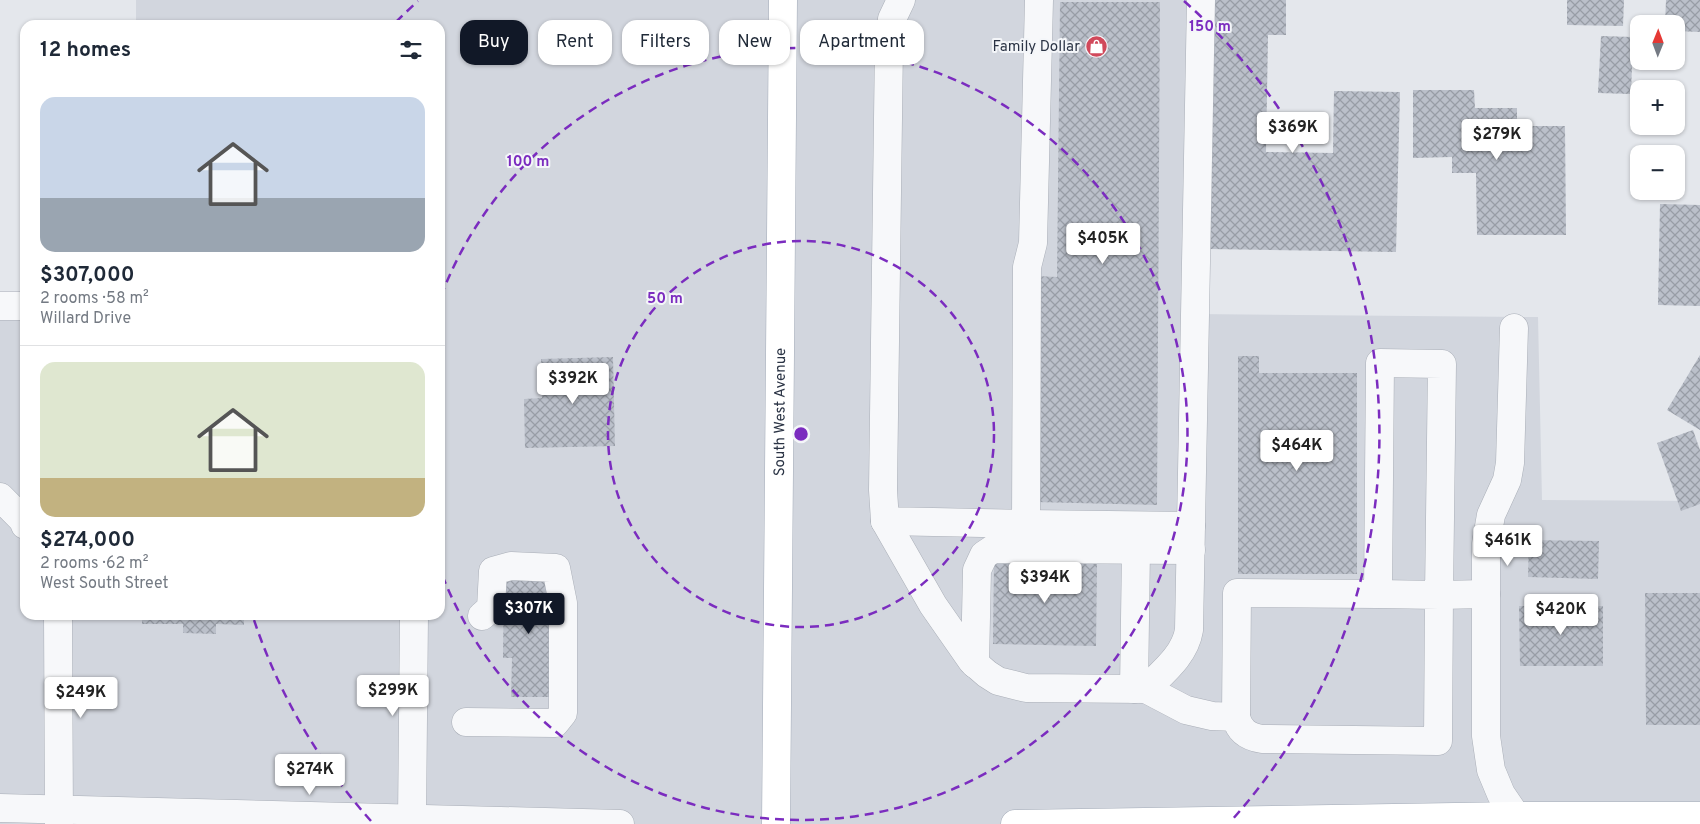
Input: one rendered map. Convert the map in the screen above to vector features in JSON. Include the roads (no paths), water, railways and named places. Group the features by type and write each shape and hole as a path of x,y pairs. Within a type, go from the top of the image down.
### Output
{"main road":[{"name":"South West Avenue","path":"776,824 784,0"},
{"path":"1015,824 1516,820 1700,816"}],"street":[{"path":"901,0 892,19 889,44 883,490 885,521 925,594 975,664 998,681 1026,688 1140,689 1186,710 1212,716 1236,717"},
{"path":"1026,524 1027,266 1033,243 1039,0"},
{"path":"1140,689 1174,660 1188,639 1201,0"},
{"path":"0,306 20,306"},
{"path":"1514,328 1510,464 1507,480 1488,529 1486,736 1492,770 1501,794 1516,820"},
{"path":"1378,594 1380,363 1442,364 1438,594 1438,741 1262,739 1244,732 1238,724 1236,717 1237,593 1378,594 1438,594 1486,594"},
{"path":"0,497 20,518"},
{"path":"885,521 1026,524 1191,538"},
{"path":"975,664 978,570 980,560 993,549 1136,550 1191,538"},
{"path":"1136,550 1140,689"},
{"path":"466,722 555,723 563,713 563,603 556,568 511,566 493,571 491,608 482,616"},
{"path":"58,620 59,816"},
{"path":"412,820 414,620"},
{"path":"0,808 59,816 620,824"}],"place":[{"name":"Family Dollar","path":"1096,46"}]}
